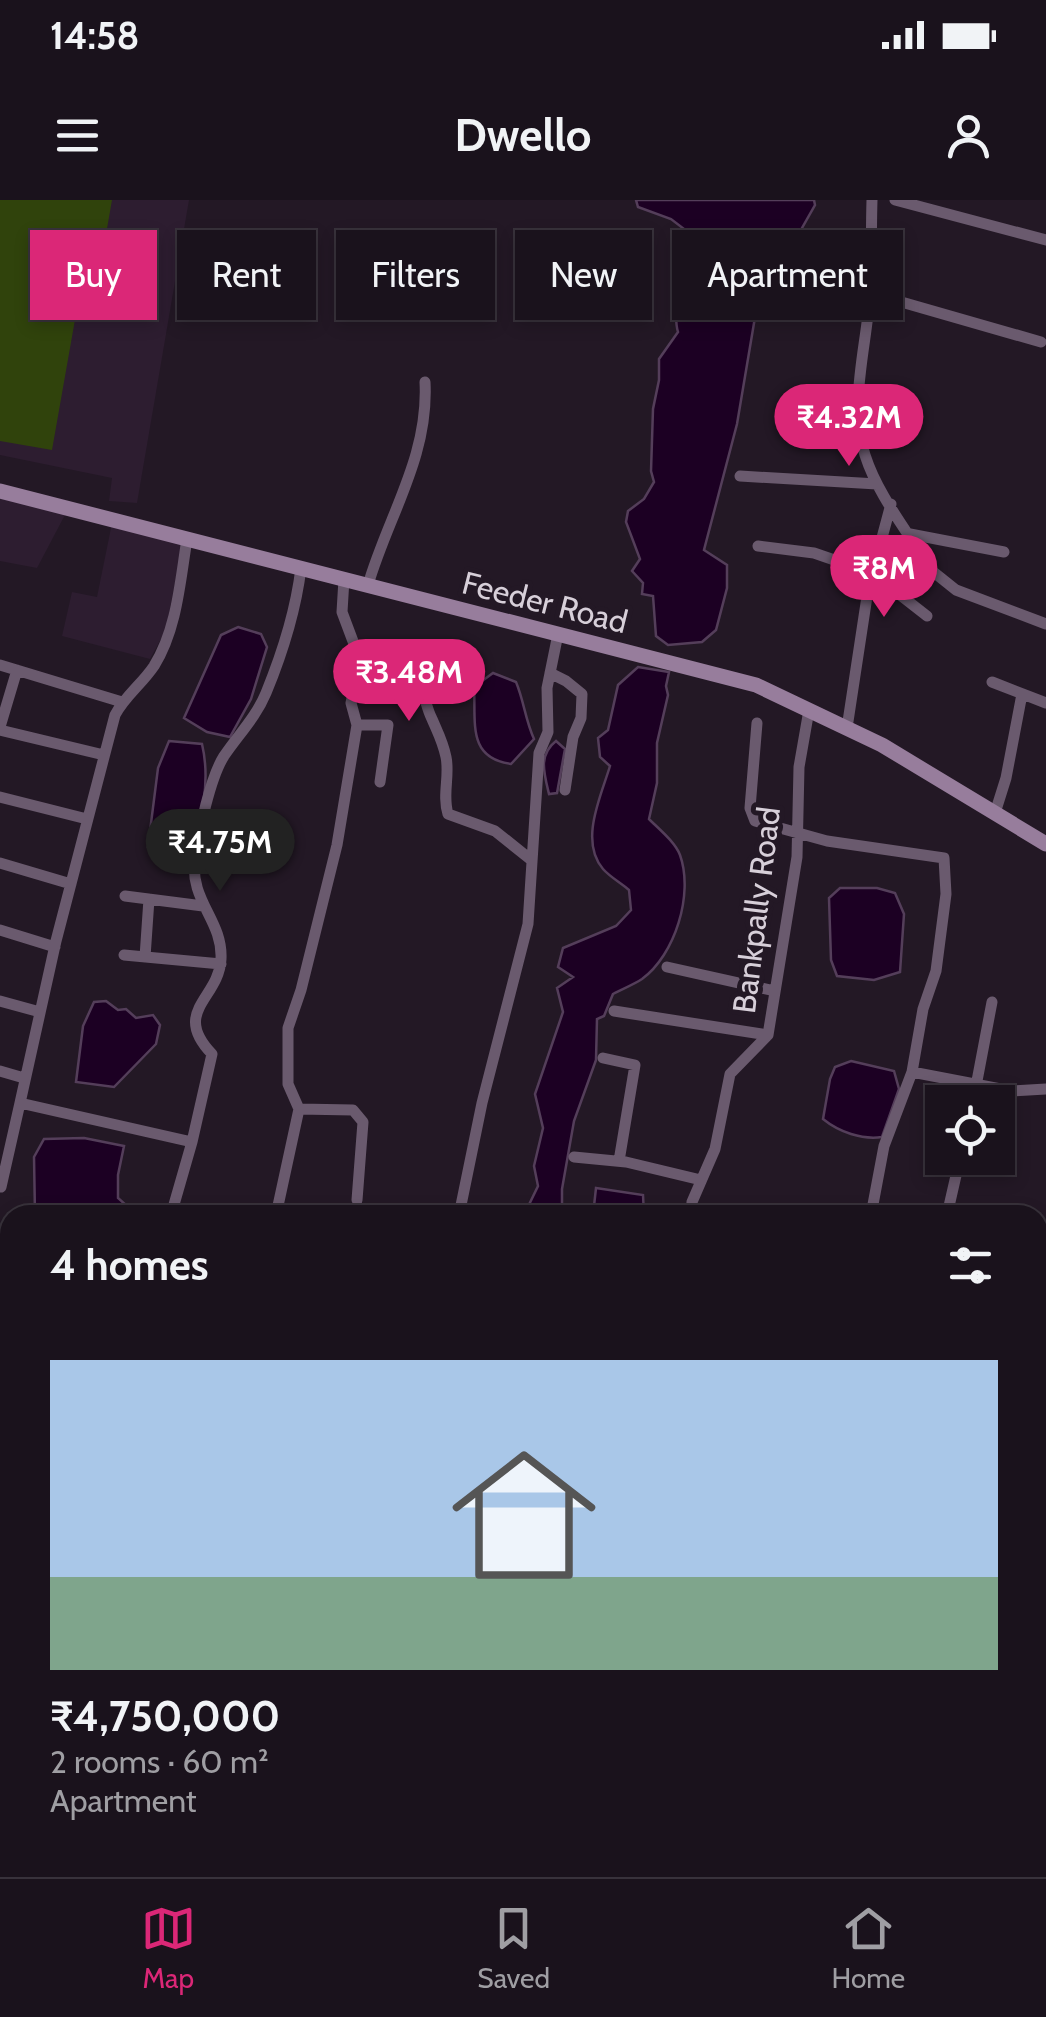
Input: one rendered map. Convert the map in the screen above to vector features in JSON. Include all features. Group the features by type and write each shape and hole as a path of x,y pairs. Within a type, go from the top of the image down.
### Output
{"street":[{"path":"871,230 872,200"},
{"path":"895,200 1046,240"},
{"path":"903,303 1040,342"},
{"path":"867,320 858,422 864,454 877,484 931,570 956,590 1046,624"},
{"path":"368,585 421,444 425,382"},
{"path":"740,476 877,484"},
{"name":"Feeder Road","path":"0,491 756,685 882,745 1046,844"},
{"path":"846,728 872,574 891,504"},
{"path":"910,534 1004,552"},
{"path":"1,1187 6,1132 20,1103 55,947 115,715 153,668 171,632 188,539"},
{"path":"758,546 814,553 872,574 927,616"},
{"path":"174,1205 212,1054 195,1028 196,1010 221,964 220,942 194,881 195,858 223,758 248,728 266,694 298,591 301,568"},
{"path":"278,1205 300,1110 288,1084 288,1028 302,990 337,845 357,724 351,703 360,660 342,612 344,579"},
{"path":"461,1205 482,1103 528,924 540,753 548,732 550,674 558,634"},
{"path":"360,660 419,672 448,764 444,803 448,814 495,831 530,859"},
{"path":"0,665 122,702"},
{"path":"17,670 0,729 104,755"},
{"path":"550,674 582,694 582,718 573,737 565,790"},
{"path":"992,682 1046,703"},
{"path":"995,813 1022,694"},
{"name":"Bankpally Road","path":"692,1205 715,1149 730,1074 768,1035 797,857 799,767 809,710"},
{"path":"757,723 752,816 755,821 879,851 944,858 946,894 936,971 923,1009 912,1072 884,1146 872,1205"},
{"path":"357,724 388,724 380,782"},
{"path":"0,797 88,819"},
{"path":"0,863 71,884"},
{"path":"124,896 203,906"},
{"path":"144,957 149,899"},
{"path":"0,930 55,947"},
{"path":"124,955 221,964"},
{"path":"667,968 776,991"},
{"path":"0,1001 40,1012"},
{"path":"976,1084 992,1002"},
{"path":"614,1011 768,1035"},
{"path":"603,1058 635,1064 619,1161"},
{"path":"0,1070 24,1078"},
{"path":"912,1072 1010,1091 1046,1089"},
{"path":"20,1103 192,1142"},
{"path":"300,1110 353,1110 364,1122 357,1200"},
{"path":"574,1157 619,1161 702,1180"},
{"path":"948,1205 956,1175"}],"shaded area":[{"path":"0,200 189,200 184,230 177,230 177,270 137,503 109,501 112,478 0,455"},
{"path":"636,200 814,200 815,205 801,230 685,230 671,219 638,207"},
{"path":"755,320 737,424 704,550 727,565 727,588 716,630 702,642 668,645 656,636 653,596 642,594 643,583 632,571 640,559 626,522 628,511 644,499 654,482 653,409 659,359 678,332 676,322"},
{"path":"0,496 66,513 37,568 0,561"},
{"path":"112,523 183,541 166,630 150,659 62,636 72,592 97,597"},
{"path":"238,627 261,634 267,647 251,699 230,737 207,732 184,718 221,635"},
{"path":"638,667 669,672 657,743 657,783 649,819 680,855 685,887 683,905 664,955 642,979 613,994 604,1016 597,1019 596,1060 574,1121 562,1205 529,1205 538,1186 534,1166 543,1128 535,1094 563,1012 557,988 573,977 558,967 563,948 616,926 631,910 629,890 606,872 596,858 592,832 610,766 600,757 598,738 608,730 618,685"},
{"path":"493,673 516,682 534,739 511,764 487,754 477,737 474,687"},
{"path":"169,741 202,744 204,757 201,814 186,853 148,847 158,768"},
{"path":"556,741 565,749 557,793 549,794 545,758"},
{"path":"840,888 877,888 895,893 904,914 900,972 874,980 837,976 831,960 829,898"},
{"path":"106,1001 136,1018 153,1015 160,1025 156,1044 114,1087 76,1082 83,1026 94,1002"},
{"path":"851,1061 894,1071 899,1089 882,1137 851,1134 823,1119 835,1067"},
{"path":"84,1138 124,1146 118,1198 126,1205 35,1205 34,1157 44,1139"},
{"path":"596,1188 643,1195 644,1205 594,1205"}],"building":[{"path":"0,200 112,200 107,230 30,230 30,320 75,320 52,450 0,441"}]}
